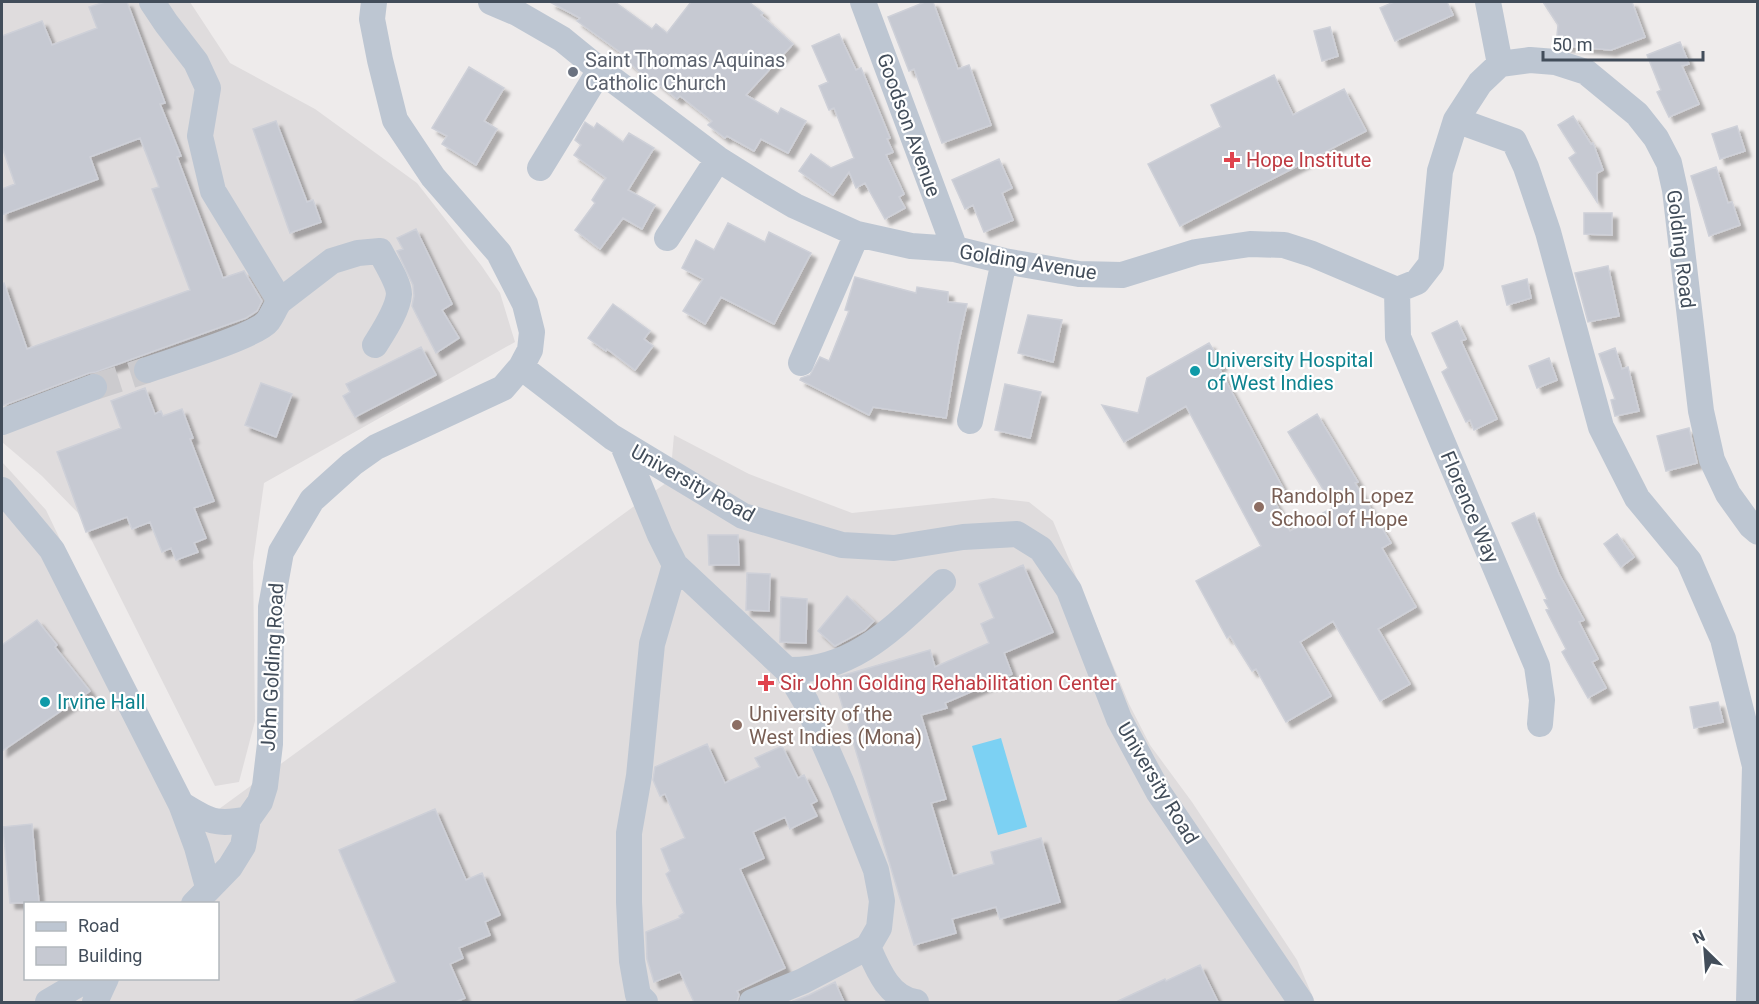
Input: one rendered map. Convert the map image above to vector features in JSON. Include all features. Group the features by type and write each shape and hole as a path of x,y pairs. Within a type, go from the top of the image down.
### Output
{"street":[{"path":"152,2 196,62 208,88 200,136 213,191 280,301"},
{"name":"John Golding Road","path":"201,895 230,867 243,846 248,819 260,802 265,786 270,744 271,607 281,552 312,500 352,464 376,447 503,388 521,367 530,350 532,332 525,304 499,253 433,177 395,120 372,20 375,2"},
{"name":"Golding Avenue","path":"491,2 562,39 718,159 795,206 857,234 911,246 955,249 1004,261 1079,274 1122,275 1196,252 1250,244 1284,245 1312,254 1397,290"},
{"name":"Goodson Avenue","path":"863,2 955,249"},
{"path":"1397,290 1417,282 1431,264 1440,171 1456,120 1480,83 1500,64 1488,2"},
{"name":"Golding Road","path":"1500,64 1530,60 1554,62 1586,72 1636,114 1656,138 1669,163 1675,190 1701,411 1712,460 1728,494 1758,532"},
{"path":"540,168 600,70"},
{"path":"1456,120 1514,141 1526,167 1548,232 1601,427 1637,498 1689,561 1723,639 1755,766 1749,1002"},
{"path":"668,238 718,159"},
{"path":"801,363 857,234"},
{"path":"147,369 242,336 268,322 274,307 280,301 332,261 358,253 380,251 392,273 399,293 388,324 375,345"},
{"path":"970,421 1004,261"},
{"name":"Florence Way","path":"1397,290 1398,337 1537,666 1542,699 1540,724"},
{"name":"University Road","path":"521,367 622,443 743,516 842,544 894,548 963,537 1017,534 1041,549 1069,590 1119,719 1159,793 1301,1002"},
{"path":"2,422 94,387"},
{"path":"622,443 660,535 675,565 788,670 806,702 876,870 882,901 879,928 868,947 803,981 752,1002"},
{"path":"2,490 52,550 181,804 197,847 201,895"},
{"path":"645,1002 638,995 632,961 628,902 629,832 639,776 652,644 675,565"},
{"path":"788,670 809,671 840,662 865,650 943,582"},
{"path":"181,804 204,819 227,823 248,819"},
{"path":"868,947 883,980 906,1001 916,1002"},
{"path":"48,1002 86,980"},
{"path":"95,1002 105,980"}],"shaded area":[{"path":"2,2 190,2 230,63 315,109 417,183 500,293 515,342 264,483 253,562 255,721 239,782 215,786 78,513 42,476 2,442"},
{"name":"University of the West Indies (Mona)","path":"674,435 749,474 852,513 993,498 1029,502 1053,521 1129,704 1150,745 1192,802 1297,960 1315,1002 2,1002 2,462 46,510 197,825 670,480"}],"water":[{"path":"1001,738 1027,827 998,835 972,746"}],"building":[{"path":"105,2 127,2 165,103 160,104 181,156 177,157 223,278 244,271 262,301 257,311 246,318 2,406 2,284 4,283 27,349 190,290 152,189 159,187 140,138 90,157 98,179 2,215 2,189 15,184 2,147 2,36 42,21 52,45 97,28 89,7"},
{"path":"550,2 615,2 652,29 656,24 667,33 691,2 749,2 793,44 746,95 778,114 781,108 806,121 788,153 761,139 754,151 727,136 725,138 708,125 712,121 680,96 677,99 651,78 649,80 625,59 627,57 577,21 580,18"},
{"path":"925,2 933,2 958,69 969,65 991,125 942,143 914,69 909,71 888,17"},
{"path":"1394,2 1447,2 1453,15 1395,41 1380,8"},
{"path":"1543,2 1632,2 1645,37 1611,50 1556,45 1558,25"},
{"path":"1330,27 1338,56 1322,61 1314,31"},
{"path":"839,34 856,70 861,68 890,138 887,139 893,152 886,155 904,194 899,197 905,208 885,219 865,183 856,188 849,172 833,195 799,171 811,154 831,168 854,158 834,108 829,110 819,86 828,82 812,46"},
{"path":"1680,42 1689,64 1682,66 1699,104 1669,117 1657,92 1661,90 1647,55"},
{"path":"469,67 504,88 484,121 497,129 476,165 442,144 447,136 432,128"},
{"name":"Hope Institute","path":"1274,75 1293,115 1344,89 1366,131 1180,226 1148,164 1221,127 1211,105"},
{"path":"1573,116 1591,144 1593,143 1603,170 1597,173 1597,202 1569,158 1576,153 1558,125"},
{"path":"276,121 307,202 313,200 321,222 290,233 253,129"},
{"path":"585,122 594,128 597,123 623,142 629,133 654,148 628,190 655,205 642,229 623,218 600,249 575,230 595,203 592,200 606,178 574,155 581,145 575,140"},
{"path":"1737,126 1745,151 1720,159 1712,134"},
{"path":"999,159 1012,188 1002,193 1013,220 984,232 973,205 965,209 952,180"},
{"path":"1716,167 1728,203 1732,202 1740,225 1709,236 1691,176"},
{"path":"1584,213 1612,213 1612,235 1584,234"},
{"path":"728,223 765,242 769,232 811,253 774,324 721,297 705,324 683,311 703,279 682,268 696,240 714,250"},
{"path":"416,229 452,304 442,310 459,338 436,353 412,306 413,285 397,251 403,249 397,238"},
{"path":"1608,266 1619,316 1588,322 1575,273"},
{"path":"855,277 916,293 917,287 948,292 948,302 967,304 946,418 873,407 869,415 800,380 810,375 820,357 829,361 849,311 845,310"},
{"path":"1527,279 1531,298 1507,305 1502,286"},
{"path":"613,304 650,331 644,339 653,346 635,370 588,338"},
{"path":"1028,315 1062,320 1053,362 1018,353"},
{"path":"1457,321 1466,339 1461,341 1497,419 1474,430 1470,420 1466,422 1442,372 1448,368 1432,333"},
{"path":"1209,343 1222,364 1218,366 1285,492 1273,498 1290,531 1334,507 1288,432 1317,414 1391,543 1382,548 1416,607 1378,629 1410,684 1380,701 1333,621 1300,642 1331,696 1286,722 1256,669 1252,671 1230,636 1227,638 1196,581 1261,546 1186,406 1124,442 1102,405 1138,413 1147,378"},
{"path":"421,347 436,375 355,417 343,396 350,392 346,384"},
{"path":"1615,348 1622,369 1628,367 1639,411 1615,416 1611,400 1615,399 1599,354"},
{"path":"1549,358 1557,380 1537,388 1529,366"},
{"path":"261,383 292,394 276,437 245,425"},
{"path":"1005,384 1041,392 1030,438 995,430"},
{"path":"145,388 155,414 161,411 163,416 182,409 193,438 190,439 214,501 194,508 206,538 194,543 198,552 176,560 171,548 162,552 150,522 132,529 127,517 86,532 57,452 121,428 111,401"},
{"path":"1689,428 1697,463 1666,471 1657,436"},
{"path":"1534,513 1559,574 1584,620 1579,622 1598,659 1592,662 1606,688 1588,698 1562,652 1566,649 1546,610 1549,609 1544,600 1547,599 1512,523"},
{"path":"1617,534 1634,557 1621,567 1604,544"},
{"path":"708,535 738,535 739,565 709,565"},
{"path":"1023,565 1053,632 1004,653 1012,674 945,703 947,708 921,715 946,799 931,803 953,876 994,864 991,852 1041,838 1060,902 1000,919 996,907 952,919 956,933 914,945 834,678 930,650 935,667 989,643 981,624 994,618 979,584"},
{"path":"747,573 770,574 769,611 746,610"},
{"path":"847,596 874,621 865,630 835,646 818,631"},
{"path":"781,597 807,599 806,643 780,642"},
{"path":"37,620 90,691 2,751 2,645"},
{"path":"1718,702 1723,722 1694,728 1690,707"},
{"path":"707,744 725,783 760,767 755,758 782,746 798,778 804,775 817,801 811,804 817,816 790,829 785,817 753,832 764,858 740,869 785,968 737,991 739,995 737,1002 694,1002 680,972 654,982 647,959 646,932 680,918 679,916 684,913 666,874 670,871 661,849 685,838 665,794 660,796 653,780 655,767"},
{"path":"435,809 466,880 482,873 500,915 485,922 490,935 459,948 463,958 450,964 465,998 455,1002 352,1002 396,982 339,850"},
{"path":"32,824 39,902 10,903 3,827"},
{"path":"1200,965 1218,1002 1116,1002 1165,979 1166,981"},
{"path":"835,982 844,1002 791,1002 809,995"}],"tunnel":[{"path":"94,387 147,370"}],"place":[{"name":"Saint Thomas Aquinas Catholic Church","path":"573,72"},
{"name":"Hope Institute","path":"1232,160"},
{"name":"University Hospital of West Indies","path":"1195,371"},
{"name":"Randolph Lopez School of Hope","path":"1259,507"},
{"name":"Sir John Golding Rehabilitation Center","path":"766,683"},
{"name":"Irvine Hall","path":"45,702"},
{"name":"University of the West Indies (Mona)","path":"737,725"}]}
